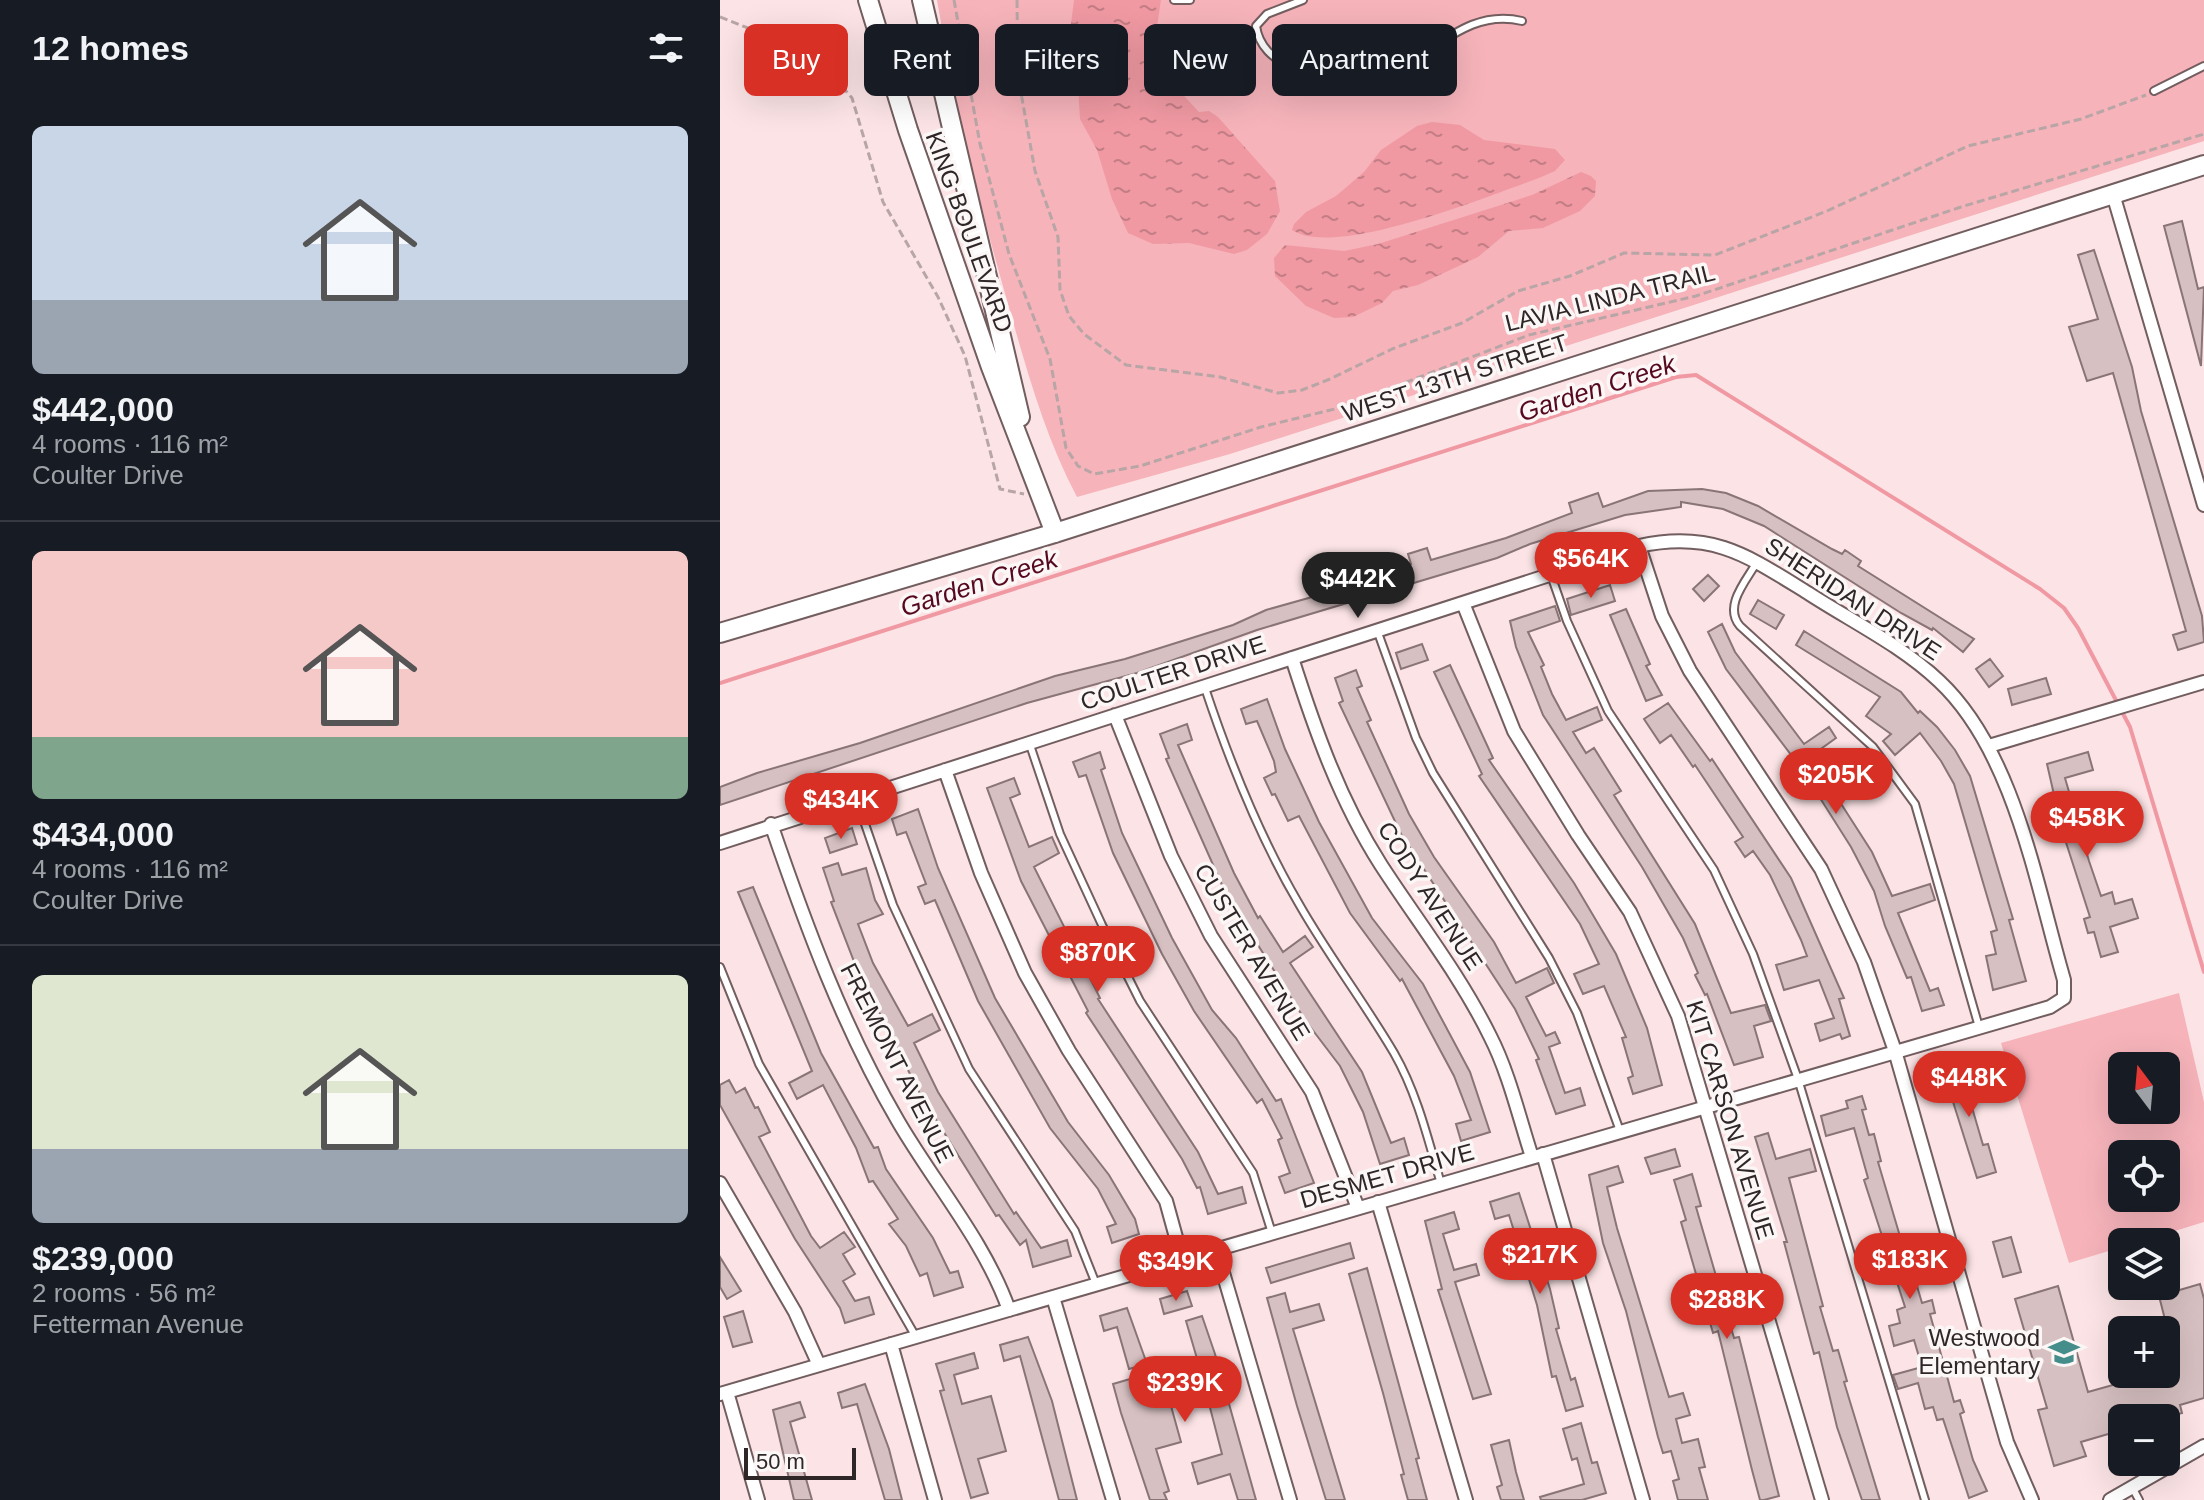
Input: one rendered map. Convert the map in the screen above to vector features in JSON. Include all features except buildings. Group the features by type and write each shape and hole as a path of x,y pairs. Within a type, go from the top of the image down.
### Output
{"main road":[{"name":"KING BOULEVARD","path":"868,0 908,130 1055,533"},
{"name":"KING BOULEVARD","path":"922,0 1035,485"},
{"name":"WEST 13TH STREET","path":"720,633 1055,533 2113,194 2203,170"}],"street":[{"path":"2113,194 2204,505"},
{"name":"SHERIDAN DRIVE","path":"1639,546 1699,541 1722,545 1757,562 1927,670 1969,715 1989,746 2017,821 2064,980 2064,998"},
{"path":"1639,546 1662,616 1690,671 1821,869 1869,973 1895,1051 2007,1442 2032,1500"},
{"name":"COULTER DRIVE","path":"720,843 1639,546"},
{"name":"KIT CARSON AVENUE","path":"1463,603 1514,731 1630,912 1678,1016 1822,1500"},
{"name":"CODY AVENUE","path":"1292,658 1317,735 1355,817 1380,863 1460,982 1492,1039 1538,1155 1643,1500"},
{"path":"1989,746 2204,682"},
{"name":"CUSTER AVENUE","path":"1115,715 1171,856 1211,936 1312,1092 1358,1208"},
{"path":"945,770 981,873 1025,973 1069,1051 1166,1201 1182,1259"},
{"name":"FREMONT AVENUE","path":"771,824 810,937 858,1046 904,1131 997,1276 1009,1310"},
{"name":"DESMET DRIVE","path":"723,1393 2050,1007 2064,998"},
{"path":"720,1183 795,1312 819,1365"},
{"path":"1378,1202 1466,1500"},
{"path":"1216,1249 1290,1500"},
{"path":"1053,1297 1113,1500"},
{"path":"891,1344 935,1500"},
{"path":"723,1393 758,1500"},
{"path":"2110,1500 2204,1446"}],"lane":[{"path":"1174,0 1190,0"},
{"path":"1303,0 1261,17 1256,26 1261,42 1276,59 1297,71 1339,81 1362,82 1389,73 1448,31 1472,19 1498,15 1522,21"},
{"path":"2154,91 2204,66"},
{"path":"1757,562 1734,603 1733,615 1740,626 1873,747 1915,804 1979,1027"},
{"path":"1551,575 1567,621 1608,711 1714,870 1753,954 1798,1079 1925,1500"},
{"path":"1377,630 1416,738 1433,773 1549,958 1577,1013 1620,1131"},
{"path":"1204,686 1239,784 1298,904 1394,1054 1419,1107 1441,1184"},
{"path":"1029,743 1060,834 1140,1001 1253,1173 1272,1233"},
{"path":"856,798 893,905 969,1069 1075,1231 1096,1284"},
{"path":"720,967 759,1064 916,1337"},
{"path":"2132,1487 2139,1500"}],"path":[{"name":"LAVIA LINDA TRAIL","path":"954,0 978,138 1009,254 1050,359 1066,448 1078,466 1094,474 1140,466 1261,427 1339,408 1541,331 1696,296 1961,207 2204,134"},
{"path":"1017,0 1019,82 1035,171 1058,237 1060,290 1069,316 1084,334 1126,365 1220,377 1278,393 1302,390 1330,379 1392,349 1462,323 1518,291 1570,276 1624,253 1715,255 1827,211 1968,146 2081,119 2154,91"},
{"path":"720,17 814,54 852,98 883,202 938,297 965,356 1000,489 1025,494 1035,485"}],"shaded area":[{"path":"937,0 2204,0 2204,141 1230,454 1077,497 1045,424 1028,373 986,223 956,96 979,96 979,24 941,24"},
{"path":"2179,993 2204,1102 2204,1222 2180,1229 2108,1228 2108,1251 2069,1263 2001,1043"}],"water":[{"path":"1074,0 1161,0 1157,24 1144,24 1144,96 1184,96 1199,112 1209,111 1218,117 1275,181 1280,211 1267,234 1247,250 1234,254 1189,243 1153,244 1128,233 1112,199 1097,150 1080,119 1079,96 1128,96 1128,24 1071,24"},
{"path":"1432,122 1460,125 1484,140 1555,149 1565,160 1555,171 1539,178 1451,210 1377,231 1313,237 1292,230 1306,212 1336,196 1364,172 1381,150 1417,126"},
{"path":"1581,172 1596,181 1595,196 1580,211 1543,228 1509,231 1478,257 1418,285 1393,291 1382,303 1353,317 1334,318 1306,306 1275,276 1274,258 1285,245 1344,251 1378,244 1532,195"}],"waterway":[{"name":"Garden Creek","path":"720,683 1676,377 1696,375 2040,589 2064,608 2078,628 2130,727 2204,972"}],"place":[{"name":"Westwood Elementary","path":"2064,1352"}]}
